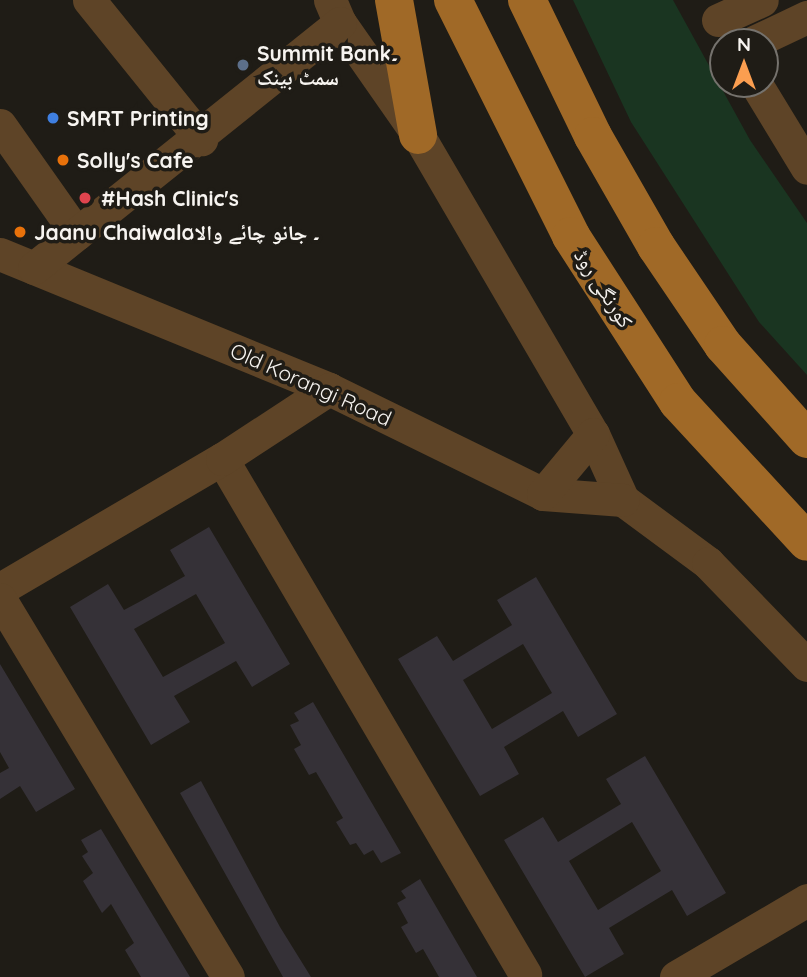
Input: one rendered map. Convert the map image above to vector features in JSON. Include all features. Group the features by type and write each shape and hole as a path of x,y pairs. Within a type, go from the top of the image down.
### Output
{"main road":[{"path":"394,0 418,135"},
{"name":"کورنگی روڈ","path":"453,0 571,236 678,402 807,542"},
{"path":"527,0 593,136 656,246 723,345 807,439"}],"street":[{"path":"89,0 201,139"},
{"path":"719,21 762,0"},
{"path":"34,268 201,139 335,12 418,135 593,434 623,499 708,563 807,665"},
{"path":"779,30 807,17"},
{"path":"764,98 807,168"},
{"path":"0,125 77,234"},
{"name":"Old Korangi Road","path":"0,254 329,389 543,494 623,499"},
{"path":"0,589 222,459 329,389"},
{"path":"543,494 593,434"},
{"path":"222,459 524,974"},
{"path":"0,599 228,977"},
{"path":"676,977 802,910"}],"green space":[{"path":"573,0 673,0 709,65 709,98 727,98 750,140 807,223 807,375 759,322 631,122"}],"building":[{"path":"209,527 290,664 252,687 236,661 174,696 190,722 151,745 70,607 108,584 124,610 185,576 170,550","holes":["196,594 225,643 163,677 134,629"]},
{"path":"536,577 617,714 578,737 563,711 504,747 519,774 480,796 398,659 437,636 453,661 512,625 497,600","holes":["523,644 552,693 492,729 463,680"]},
{"path":"0,664 75,789 36,812 20,786 0,799 0,773 9,768 0,752"},
{"path":"313,702 401,853 381,863 373,850 364,855 356,843 350,845 336,822 343,818 316,772 309,775 294,749 301,745 290,725 299,721 294,713"},
{"path":"645,756 726,893 687,916 672,890 609,928 624,954 585,977 504,840 543,817 558,842 621,804 606,779","holes":["632,822 661,871 598,910 569,861"]},
{"path":"201,781 280,927 311,977 283,977 180,793"},
{"path":"101,829 190,977 141,977 125,950 134,943 111,904 102,913 83,881 93,873 82,856 88,852 81,840"},
{"path":"420,879 477,977 439,977 423,949 416,953 401,927 408,923 397,903 406,898 401,891"}],"place":[{"name":"Summit Bank۔ سمٹ بینک","path":"243,65"},
{"name":"SMRT Printing","path":"53,118"},
{"name":"Solly's Cafe","path":"63,160"},
{"name":"#Hash Clinic's","path":"85,198"},
{"name":"Jaanu Chaiwala۔ جانو چائے والا","path":"20,232"}]}
